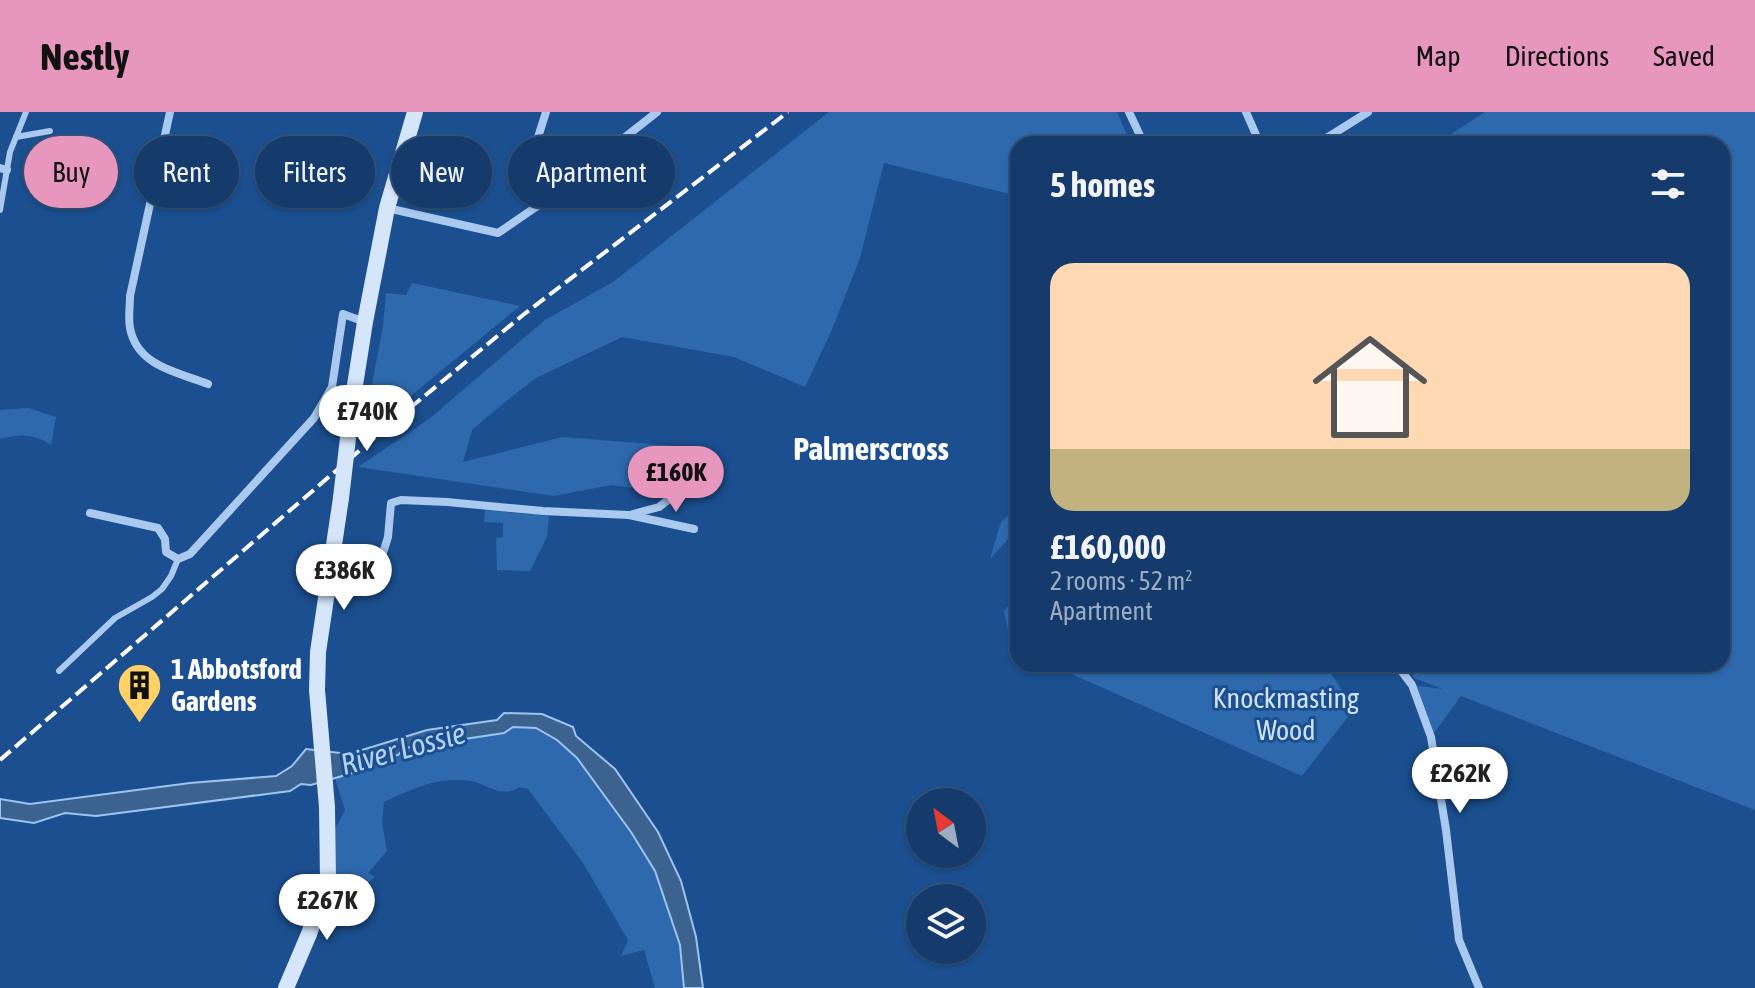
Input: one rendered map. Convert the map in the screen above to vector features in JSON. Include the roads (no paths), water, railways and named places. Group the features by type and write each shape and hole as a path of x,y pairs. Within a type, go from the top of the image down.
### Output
{"main road":[{"path":"286,988 328,880 318,652 365,322 387,208 415,112"}],"street":[{"path":"170,112 130,296 129,326 136,347 152,363 208,384"},
{"path":"538,136 546,112"},
{"path":"626,136 657,112"},
{"path":"1129,112 1140,136"},
{"path":"1246,112 1256,136"},
{"path":"1328,136 1354,116 1368,112"},
{"path":"387,208 498,233 535,208"},
{"path":"90,513 158,528 165,539 166,552 178,559 190,554 314,418 332,387 343,314 365,322"},
{"path":"629,515 659,507 673,496 672,485 692,467"},
{"path":"328,582 361,587 375,578 388,537 391,503 401,500 629,515 694,529"},
{"path":"1402,672 1412,685 1431,737 1459,940 1479,988"}],"lane":[{"path":"0,210 3,169 26,112"},
{"path":"16,137 50,131"},
{"path":"59,671 115,618 162,589 178,559"}],"water":[{"name":"River Lossie","path":"504,713 542,714 573,727 576,736 615,769 658,832 681,881 696,937 703,988 684,988 680,945 655,871 631,832 577,758 557,740 536,728 513,727 504,733 405,748 398,755 374,758 356,772 311,785 301,784 290,791 96,816 65,813 34,823 0,818 0,799 30,804 190,783 276,776 292,766 306,749 349,754 427,730 497,720"}],"railway":[{"path":"0,760 388,426 523,315 788,112"}],"place":[{"name":"1 Abbotsford Gardens","path":"140,724"}],"district":[{"name":"Palmerscross","path":"871,448"}],"park label":[{"name":"Knockmasting Wood","path":"1286,714"}]}
